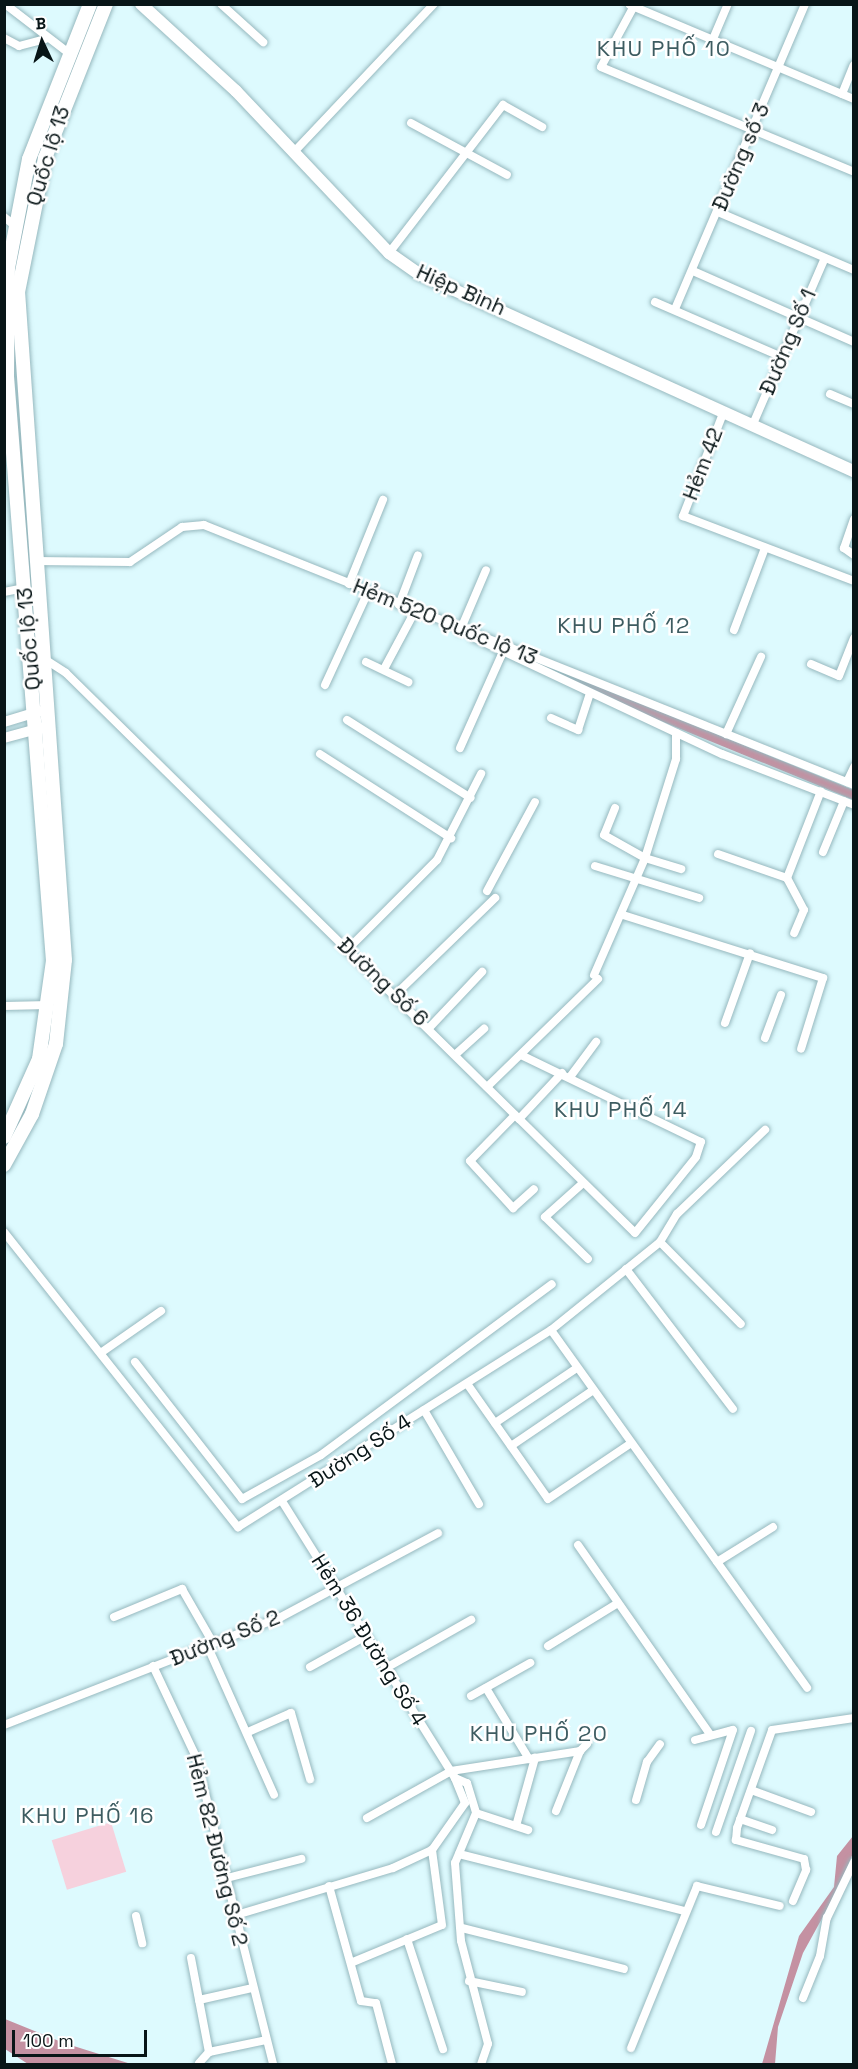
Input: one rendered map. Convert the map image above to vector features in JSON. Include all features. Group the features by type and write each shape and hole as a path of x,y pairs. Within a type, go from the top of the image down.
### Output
{"highway":[{"name":"Quốc lộ 13","path":"4,1137 32,1082 50,1005 51,929 41,711 24,588 5,308 9,221 29,159 90,4"},
{"name":"Quốc lộ 13","path":"41,711 42,658 18,292 45,158 106,4"},
{"name":"Quốc lộ 13","path":"4,1165 43,1086 63,1006 64,928 42,727"}],"main road":[{"name":"Hiệp Bình","path":"141,4 236,91 389,253 419,274 854,471"}],"street":[{"path":"5,4 45,39 70,54"},
{"path":"221,4 263,42"},
{"path":"293,153 434,4"},
{"path":"713,39 728,4"},
{"name":"Đường số 3","path":"675,309 805,4"},
{"path":"854,99 635,6 601,67 854,172"},
{"path":"4,38 19,46 45,39"},
{"path":"842,94 854,65"},
{"path":"389,253 503,105 542,126"},
{"path":"411,123 507,175"},
{"path":"718,212 824,260 854,270"},
{"name":"Đường Số 1","path":"753,424 824,260"},
{"path":"693,271 854,342"},
{"path":"656,302 782,357"},
{"path":"830,394 854,404"},
{"name":"Hẻm 42","path":"724,411 683,516 765,548"},
{"path":"349,584 383,500"},
{"path":"854,519 844,548 854,555"},
{"name":"Hẻm 520 Quốc lộ 13","path":"35,561 130,562 196,524 349,584 460,631 850,784"},
{"path":"734,630 765,548 854,581"},
{"path":"399,605 418,555"},
{"path":"460,631 486,570"},
{"path":"4,592 24,588"},
{"path":"325,685 368,592"},
{"path":"384,669 415,611"},
{"path":"471,635 502,654 676,733 854,805"},
{"path":"811,664 839,676 854,638"},
{"path":"460,748 502,654"},
{"path":"726,734 761,657"},
{"name":"Đường Số 6","path":"42,658 66,673 394,996 430,1027 487,1087 635,1233 696,1157 701,1142 566,1075"},
{"path":"366,662 408,682"},
{"path":"551,718 578,730 590,693"},
{"path":"4,722 41,711"},
{"path":"347,720 471,798"},
{"path":"4,738 42,727"},
{"path":"487,1087 523,1056 596,977 645,858 676,759 676,733"},
{"path":"320,754 452,838"},
{"path":"850,784 854,767"},
{"path":"348,949 437,860 452,838 481,774"},
{"path":"787,878 821,791"},
{"path":"823,852 844,801"},
{"path":"487,891 535,802"},
{"path":"615,808 604,835 645,858 681,869"},
{"path":"718,854 787,878 804,910 794,933"},
{"path":"595,866 699,898"},
{"path":"394,996 495,898"},
{"path":"623,915 750,953 825,980 801,1049"},
{"path":"725,1023 750,953"},
{"path":"430,1027 482,972"},
{"path":"765,1038 781,995"},
{"path":"4,1006 50,1005"},
{"path":"456,1054 484,1029"},
{"path":"534,1189 511,1207 470,1161 566,1075 596,1042"},
{"path":"523,1056 566,1075"},
{"name":"Đường Số 4","path":"4,1232 102,1352 238,1527 283,1503 551,1330 660,1242 677,1214 765,1130"},
{"path":"583,1183 545,1217 588,1259"},
{"path":"660,1242 741,1324"},
{"path":"626,1269 733,1409"},
{"path":"135,1362 198,1448 242,1499 321,1455 552,1284"},
{"path":"102,1352 161,1311"},
{"path":"551,1330 592,1391 807,1688"},
{"path":"495,1423 577,1368"},
{"path":"468,1384 548,1500 630,1444"},
{"path":"511,1446 592,1391"},
{"path":"424,1410 479,1504"},
{"path":"183,1456 198,1448"},
{"name":"Hẻm 36 Đường Số 4","path":"283,1503 453,1774 465,1803 432,1850"},
{"path":"717,1562 773,1527"},
{"name":"Đường Số 2","path":"4,1725 281,1617 438,1533"},
{"path":"578,1545 710,1734"},
{"path":"114,1617 182,1589 210,1644 274,1796"},
{"path":"548,1646 618,1603"},
{"path":"386,1668 471,1620"},
{"path":"310,1667 366,1636"},
{"path":"471,1696 530,1663"},
{"name":"Hẻm 82 Đường Số 2","path":"153,1666 196,1757 223,1879 273,2064"},
{"path":"486,1688 532,1758 516,1826"},
{"path":"248,1732 291,1713 310,1779"},
{"path":"793,1901 806,1862 736,1840 740,1819 772,1730 854,1718"},
{"path":"695,1740 710,1734 734,1730 701,1825"},
{"path":"716,1832 750,1731"},
{"path":"636,1800 647,1762 660,1744"},
{"path":"367,1818 453,1774 583,1748 556,1811"},
{"name":"Hẻm 36 Đường Số 4","path":"453,1774 467,1783 476,1813"},
{"path":"751,1790 811,1812"},
{"path":"482,2064 488,2044 469,1981 462,1928 459,1854 476,1813 528,1830"},
{"path":"740,1819 772,1830"},
{"path":"233,1916 432,1850 442,1925 353,1962"},
{"path":"459,1854 684,1911"},
{"path":"223,1879 302,1859"},
{"path":"803,1998 820,1956 827,1917 854,1862"},
{"path":"329,1886 353,1962 361,2001 376,2003 393,2064"},
{"path":"631,2048 684,1911 697,1886 780,1906"},
{"path":"136,1916 142,1943"},
{"path":"462,1928 624,1969"},
{"path":"407,1939 443,2049"},
{"path":"191,1958 209,2052"},
{"path":"469,1981 522,1992"},
{"path":"199,2000 252,1988"},
{"path":"199,2062 209,2052 266,2040"}],"shaded area":[{"path":"111,1822 126,1872 67,1890 52,1840"},
{"path":"853,1836 853,1853 841,1884 803,1953 778,2027 775,2064 762,2064 799,1936 834,1887 837,1856"},
{"path":"5,2019 64,2043 131,2064 28,2064 5,2049"}],"waterway":[{"path":"564,676 854,795"}],"district":[{"name":"KHU PHỐ 10","path":"664,49"},
{"name":"KHU PHỐ 12","path":"624,626"},
{"name":"KHU PHỐ 14","path":"621,1110"},
{"name":"KHU PHỐ 20","path":"539,1734"},
{"name":"KHU PHỐ 16","path":"88,1816"}]}
